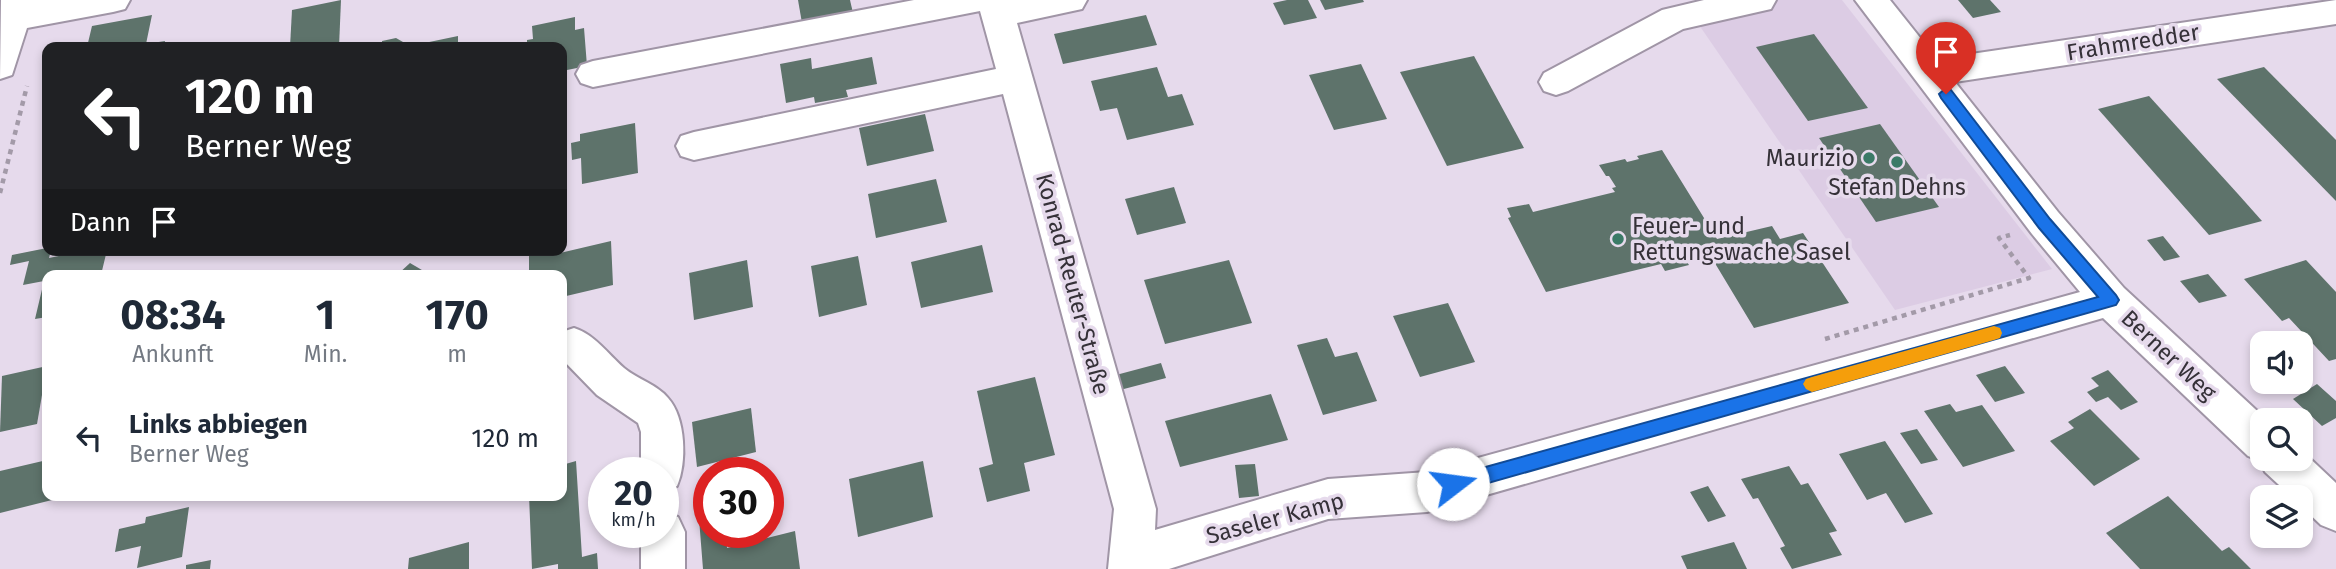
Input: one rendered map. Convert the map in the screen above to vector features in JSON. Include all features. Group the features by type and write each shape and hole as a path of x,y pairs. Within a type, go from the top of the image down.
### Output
{"street":[{"path":"15,71 9,20 113,0"},
{"path":"593,74 990,5 1070,0"},
{"path":"1556,82 1674,19 1759,0"},
{"name":"Berner Weg","path":"1872,0 2045,223 2110,300 2250,431"},
{"name":"Konrad-Reuter-Straße","path":"990,5 1016,78 1135,509 1130,569"},
{"name":"Frahmredder","path":"1929,72 2336,12"},
{"path":"694,146 1016,78"},
{"name":"Saseler Kamp","path":"1137,569 1158,550 1328,499 1427,492 2110,300"},
{"path":"574,345 611,382 654,411 662,432 662,457"},
{"path":"2294,471 2336,511"},
{"path":"663,548 663,569"}],"path":[{"path":"0,192 15,71"},
{"path":"1819,341 2029,278 1999,238 2045,223"}],"shaded area":[{"path":"1712,0 1842,0 2052,269 1895,310 1686,6"}],"building":[{"path":"341,0 339,42 290,42 292,10"},
{"path":"798,0 850,0 853,13 802,23"},
{"path":"1308,0 1317,18 1284,25 1273,3"},
{"path":"1320,0 1363,0 1364,2 1325,10"},
{"path":"1958,0 1990,0 2001,12 1973,18"},
{"path":"152,15 146,42 88,42 92,26"},
{"path":"1146,15 1157,45 1063,64 1054,34"},
{"path":"575,17 575,30 584,28 587,66 567,70 567,42 527,42 533,39 532,26"},
{"path":"1814,34 1868,108 1808,121 1756,47"},
{"path":"458,36 458,42 429,42"},
{"path":"396,38 403,42 382,42 382,41"},
{"path":"1474,56 1524,148 1447,166 1400,72"},
{"path":"872,57 877,84 846,90 848,97 815,103 814,97 786,103 780,64 811,58 812,69"},
{"path":"1361,64 1387,119 1334,130 1309,75"},
{"path":"1157,67 1168,97 1182,94 1194,125 1127,140 1117,108 1100,111 1091,81"},
{"path":"2264,67 2336,140 2336,201 2217,79"},
{"path":"2149,96 2262,221 2209,235 2098,109"},
{"path":"925,114 934,151 867,166 859,128"},
{"path":"635,123 638,173 582,184 581,158 572,160 571,143 580,141 580,134"},
{"path":"1880,124 1939,207 1876,222 1819,138"},
{"name":"Feuer- und Rettungswache Sasel","path":"1662,150 1717,239 1772,226 1780,239 1803,233 1849,303 1754,328 1704,245 1680,251 1689,265 1665,271 1661,264 1546,292 1508,218 1511,217 1507,208 1529,204 1533,212 1615,192 1612,188 1616,187 1599,165 1625,159 1627,162 1639,159 1637,156"},
{"path":"936,179 947,222 876,238 868,194"},
{"path":"1174,187 1186,223 1137,235 1125,199"},
{"path":"2163,236 2180,257 2164,261 2147,240"},
{"path":"611,241 613,285 567,296 567,270 529,270 529,256 567,256 567,251"},
{"path":"982,245 993,292 921,308 911,262"},
{"path":"42,249 42,256 49,258 106,256 102,270 42,270 42,281 23,285 29,261 10,265 12,255"},
{"path":"858,256 867,305 819,317 811,266"},
{"path":"747,260 753,307 694,320 689,273"},
{"path":"1229,260 1252,323 1165,344 1144,280"},
{"path":"2306,260 2336,292 2336,359 2329,361 2313,344 2313,331 2301,331 2289,318 2282,321 2244,279"},
{"path":"410,263 422,270 402,270"},
{"path":"2208,274 2227,296 2199,303 2180,281"},
{"path":"42,289 42,318 35,319"},
{"path":"1448,303 1475,362 1420,377 1393,316"},
{"path":"1327,338 1335,357 1357,352 1377,401 1323,415 1297,345"},
{"path":"1161,363 1166,378 1120,390 1116,375"},
{"path":"2005,366 2025,393 1995,402 1976,375"},
{"path":"42,367 42,395 37,424 0,432 2,376"},
{"path":"2108,370 2138,402 2121,410 2108,397 2096,402 2087,392 2099,386 2091,378"},
{"path":"1035,377 1055,455 1024,463 1030,491 987,502 979,468 993,464 977,391"},
{"path":"2317,384 2336,401 2336,418 2322,426 2313,418 2313,408 2303,408 2293,399 2301,394 2313,394 2313,386"},
{"path":"1271,394 1288,440 1180,467 1165,421"},
{"path":"1950,404 1956,412 1982,405 2015,451 1963,467 1924,411"},
{"path":"751,408 756,452 736,457 696,457 692,422"},
{"path":"2090,409 2140,459 2094,486 2050,441 2074,428 2068,422"},
{"path":"1917,429 1938,460 1921,464 1900,433"},
{"path":"1885,441 1933,514 1905,523 1886,493 1867,500 1839,454"},
{"path":"42,461 42,501 48,501 0,513 0,471"},
{"path":"576,461 582,557 597,553 598,569 558,569 558,564 532,569 529,501 567,501 567,464"},
{"path":"923,461 933,517 858,537 849,479"},
{"path":"1255,464 1259,496 1239,498 1235,465"},
{"path":"1789,466 1801,485 1808,483 1837,531 1829,533 1842,555 1792,569 1780,548 1785,546 1758,498 1753,499 1741,479"},
{"path":"1708,486 1726,516 1708,522 1690,492"},
{"path":"2168,496 2222,551 2229,547 2251,569 2140,569 2106,533"},
{"path":"189,507 182,557 137,568 141,546 115,552 119,529 145,523 146,517"},
{"path":"795,531 800,569 703,569 701,548 784,548 784,534"},
{"path":"469,542 469,569 408,569 409,558"},
{"path":"1734,542 1747,569 1687,569 1681,556"},
{"path":"211,560 210,569 186,569 186,565"}],"slow traffic":[{"path":"1812,384 1994,333"}],"place":[{"name":"Maurizio","path":"1869,158"},
{"name":"Stefan Dehns","path":"1897,162"},
{"name":"Feuer- und Rettungswache Sasel","path":"1618,239"}],"route":[{"path":"1453,484 2110,300 2045,223 1946,94"}]}
